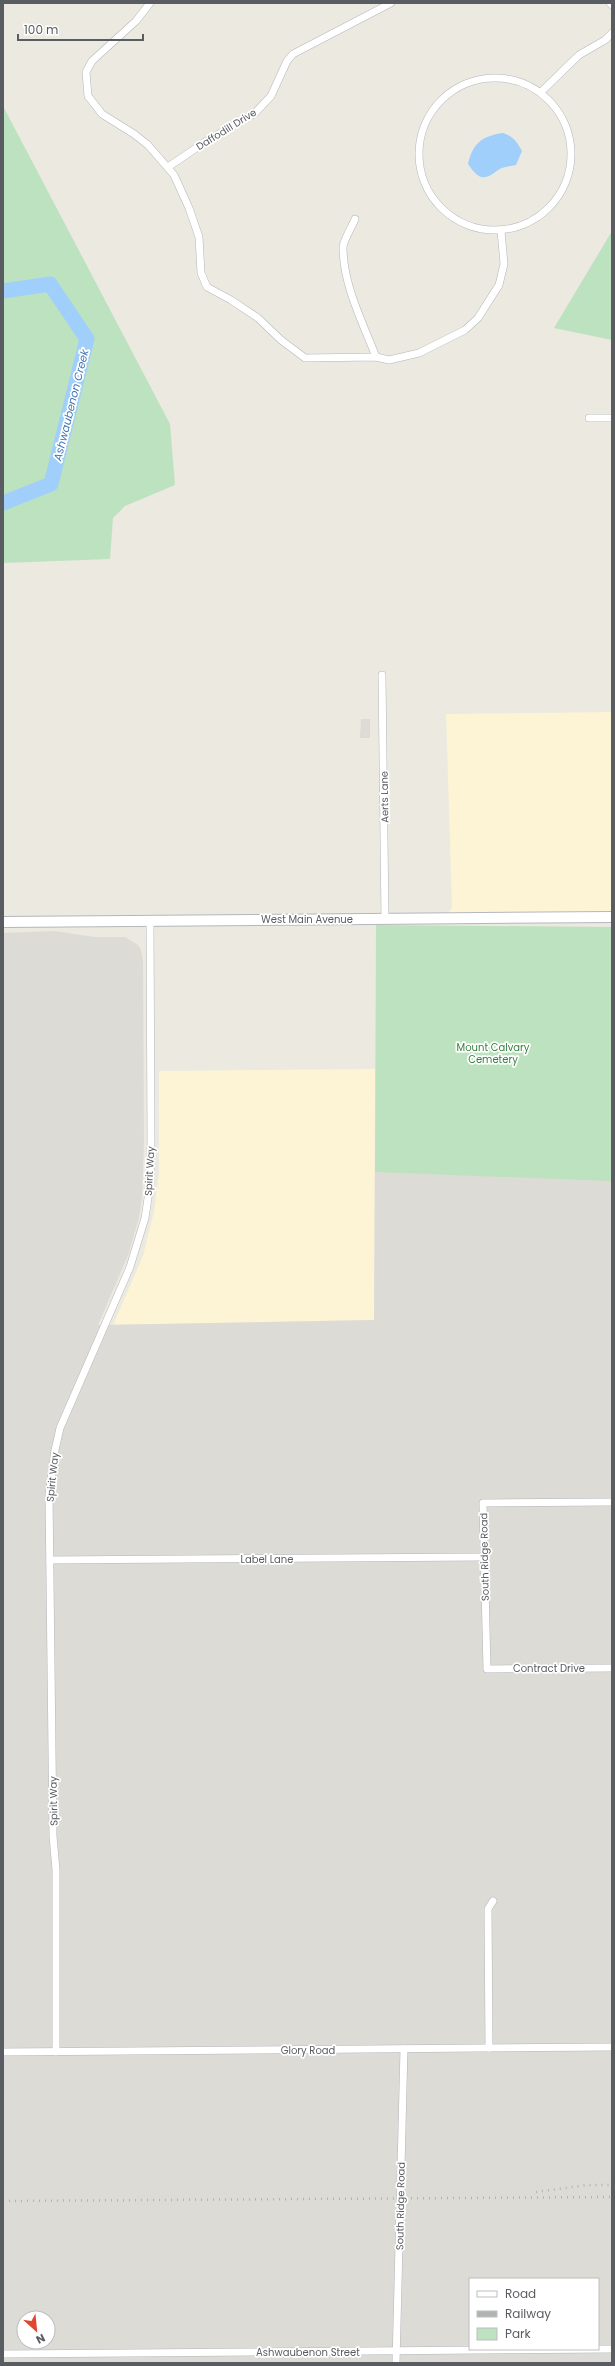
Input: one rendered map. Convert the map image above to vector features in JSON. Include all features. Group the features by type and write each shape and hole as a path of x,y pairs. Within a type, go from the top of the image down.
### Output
{"main road":[{"name":"West Main Avenue","path":"5,922 612,917"}],"street":[{"path":"150,3 136,20 92,61 86,72 88,96 102,114 134,134 168,167 183,194 199,237 201,273 206,287 231,300 258,318 281,340 305,358 376,357 389,360 419,352 465,330 478,318 499,285 504,264 501,231"},
{"name":"Daffodill Drive","path":"168,167 205,142 255,113 271,96 287,61 293,54 391,3"},
{"path":"541,92 579,55 605,40 612,33"},
{"path":"488,78 514,80 541,92 557,108 569,131 572,157 566,186 550,208 525,225 501,231 482,230 462,224 438,206 424,185 418,159 422,132 436,105 459,86 488,78"},
{"path":"355,219 343,246 346,269 354,300 376,357"},
{"path":"589,418 612,418"},
{"name":"Aerts Lane","path":"382,675 385,919"},
{"name":"Spirit Way","path":"56,2052 56,1870 53,1836 50,1480 60,1428 130,1267 145,1218 150,1185 150,921"},
{"name":"South Ridge Road","path":"487,1668 483,1503 612,1502"},
{"name":"Label Lane","path":"50,1560 484,1557"},
{"name":"Contract Drive","path":"487,1668 612,1668"},
{"path":"488,2048 488,1909 493,1901"},
{"name":"Glory Road","path":"3,2052 612,2048"},
{"name":"South Ridge Road","path":"396,2363 404,2049"},
{"name":"Ashwaubenon Street","path":"599,2349 612,2349"},
{"name":"Ashwaubenon Street","path":"3,2354 504,2350"}],"shaded area":[{"path":"612,712 612,917 443,918 452,908 446,714"},
{"path":"361,719 370,719 370,738 360,738"},
{"path":"54,931 95,937 125,937 138,945 141,950 143,960 144,1142 142,1197 139,1217 129,1253 98,1325 374,1320 375,1172 612,1173 612,2363 3,2363 3,933"},
{"path":"375,1069 374,1320 113,1325 143,1256 154,1211 159,1174 159,1071"}],"green space":[{"path":"3,106 170,424 175,485 125,506 113,518 110,559 3,563"},
{"path":"612,231 612,340 554,328"},
{"name":"Mount Calvary Cemetery","path":"376,925 612,927 612,1181 375,1172"}],"water":[{"path":"503,133 514,140 522,151 516,165 500,169 489,176 479,176 468,164 473,151 480,142 489,136"}],"waterway":[{"name":"Ashwaubenon Creek","path":"3,291 50,284 87,339 51,484 3,503"}],"railway":[{"path":"536,2192 587,2185 612,2185"},
{"path":"3,2201 612,2197"}]}
